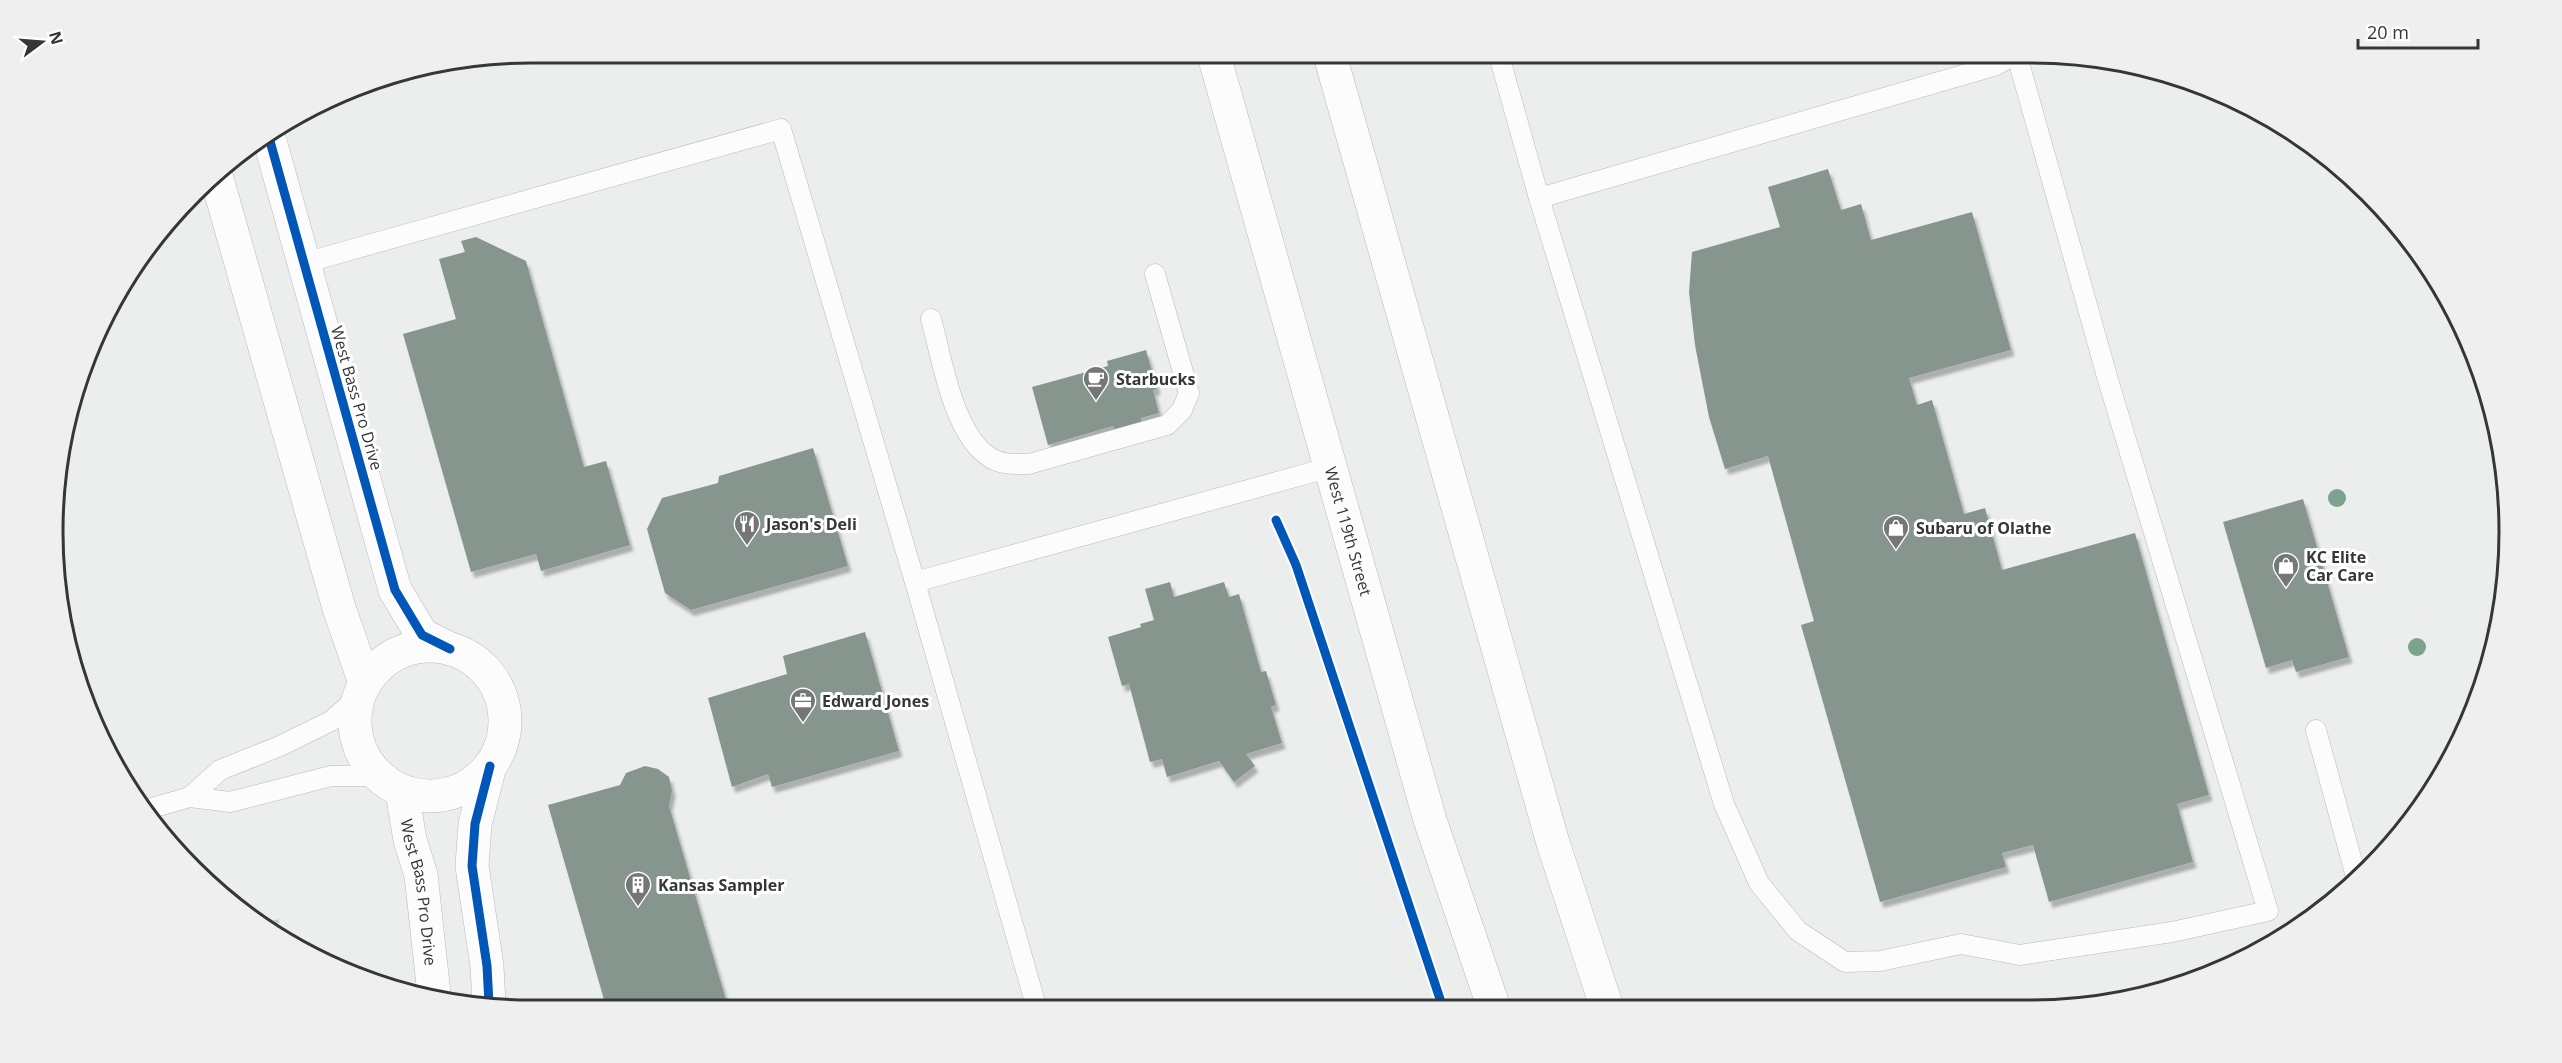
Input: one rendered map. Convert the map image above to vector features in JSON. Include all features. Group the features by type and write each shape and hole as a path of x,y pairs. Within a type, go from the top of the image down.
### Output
{"main road":[{"name":"West 119th Street","path":"1217,63 1430,820 1491,1000"},
{"path":"1332,63 1553,843 1604,1000"},
{"name":"West Bass Pro Drive","path":"270,142 395,590 422,636 450,649"},
{"path":"218,183 339,608 360,691 356,732 363,756 390,784 426,797 450,794 472,784 490,766"},
{"path":"360,691 381,664 402,651 426,646 450,649 472,659 490,676 501,697 505,721 501,745 490,766 475,824 472,866 487,966 489,998"},
{"name":"West Bass Pro Drive","path":"390,784 421,875 434,989"}],"lane":[{"path":"1501,63 1539,198 1724,804 1759,883 1798,932 1845,962 1880,961 1961,944 2020,955 2172,932 2268,910 2108,380 2021,63"},
{"path":"1539,198 2000,63"},
{"path":"304,263 781,129 915,582 1034,1000"},
{"path":"932,319 957,409 971,439 988,457 1008,464 1029,464 1167,425 1182,410 1189,393 1155,274"},
{"path":"915,582 1331,467"},
{"path":"190,797 220,770 280,746 331,721 360,691"},
{"path":"2316,730 2354,870"},
{"path":"153,808 190,797 230,802 331,776 390,784"}],"path":[{"path":"274,923 279,921"}],"building":[{"name":"Subaru of Olathe","path":"1828,169 1841,210 1861,204 1871,240 1972,212 2011,350 1909,378 1917,405 1932,400 1964,514 1985,508 2002,570 2135,533 2209,795 2177,804 2193,862 2049,902 2033,845 2002,853 2006,867 1880,902 1801,625 1814,621 1768,456 1725,469 1709,417 1695,345 1689,292 1692,252 1780,227 1768,187"},
{"path":"476,237 526,261 584,467 606,461 630,545 541,571 536,554 471,572 403,334 456,319 439,259 465,252 461,241"},
{"name":"Starbucks","path":"1146,350 1157,389 1153,390 1159,413 1141,418 1142,422 1115,430 1113,426 1048,445 1032,387 1108,366 1107,361"},
{"name":"Jason's Deli","path":"813,448 848,566 691,610 665,593 647,529 662,498 718,483 719,476"},
{"name":"KC Elite Car Care","path":"2303,499 2349,657 2296,672 2292,660 2266,668 2223,522"},
{"path":"1170,582 1174,597 1224,582 1229,597 1239,594 1261,672 1266,671 1276,705 1271,707 1282,743 1246,754 1255,766 1234,782 1219,761 1167,777 1162,759 1150,762 1129,684 1122,686 1108,637 1141,627 1140,624 1154,620 1145,589"},
{"name":"Edward Jones","path":"865,632 899,751 772,787 768,774 732,787 708,698 787,674 783,656"},
{"name":"Kansas Sampler","path":"645,766 658,769 669,777 672,791 669,806 726,1000 604,1000 548,805 620,785 626,773"}],"cycle path":[{"path":"270,142 395,590 422,635 450,649"},
{"path":"1276,520 1296,565 1440,1000"},
{"path":"489,998 487,966 472,866 475,824 490,766"}],"place":[{"name":"Starbucks","path":"1096,402"},
{"name":"Jason's Deli","path":"747,547"},
{"name":"Subaru of Olathe","path":"1896,551"},
{"name":"KC Elite Car Care","path":"2286,589"},
{"name":"Edward Jones","path":"803,724"},
{"name":"Kansas Sampler","path":"638,908"}]}
